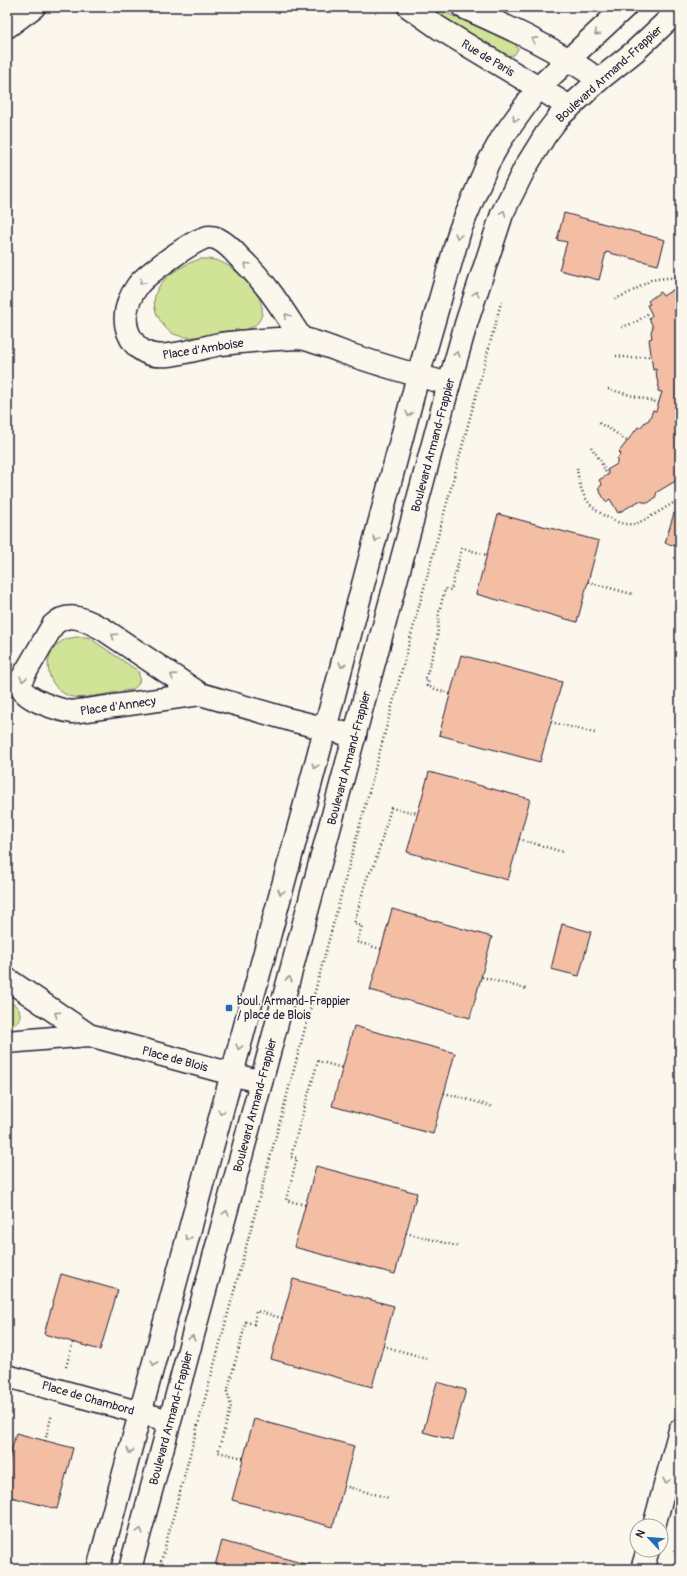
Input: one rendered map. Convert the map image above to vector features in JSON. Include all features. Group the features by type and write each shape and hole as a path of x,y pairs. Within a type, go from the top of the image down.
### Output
{"main road":[{"path":"7,27 34,7"},
{"name":"Rue de Paris","path":"409,7 439,28 570,107"},
{"path":"462,7 526,36 568,59 599,80"},
{"path":"98,1569 232,1075 418,376 460,230 477,187 502,138 538,88 625,7"},
{"name":"Boulevard Armand-Frappier","path":"130,1569 449,384 466,324 507,201 524,168 546,134 570,107 599,80 634,52 680,9"},
{"name":"Place d'Amboise","path":"301,338 273,294 252,270 226,244 218,239 209,237 197,240 146,276 132,295 126,309 125,323 129,336 136,345 146,353 156,356 180,353 223,344 301,338 418,376 449,384"},
{"name":"Place d'Annecy","path":"200,694 72,712 60,710 30,696 24,692 21,687 21,680 24,672 53,625 59,620 71,617 90,622 103,629 200,694 355,736"},
{"name":"Place de Blois","path":"7,979 89,1035 261,1082"},
{"name":"Place de Blois","path":"7,1042 89,1035"},
{"name":"Place de Chambord","path":"7,1376 170,1421"},
{"path":"656,1518 680,1430"},
{"path":"642,1569 645,1558"}],"path":[{"path":"615,299 631,292 651,280 680,278"},
{"path":"159,1569 504,292"},
{"path":"622,327 636,322 650,312"},
{"path":"616,356 632,358 651,356"},
{"path":"608,389 659,403"},
{"path":"599,423 614,431 627,441"},
{"path":"590,447 600,460 607,475"},
{"path":"577,468 579,481 585,498 609,518 625,524 635,524 680,499"},
{"path":"450,694 427,686 429,680 425,680 437,641 439,612 445,589 451,590 462,548 487,555"},
{"path":"588,582 632,594"},
{"path":"551,722 594,732"},
{"path":"381,949 357,942 362,926 354,924 367,878 374,866 391,808 418,813"},
{"path":"519,839 563,852"},
{"path":"482,977 526,989"},
{"path":"305,1205 286,1200 297,1158 291,1157 297,1134 318,1061 343,1068"},
{"path":"444,1093 494,1107"},
{"path":"406,1233 456,1246"},
{"path":"243,1458 218,1452 231,1406 227,1392 246,1322 254,1324 256,1312 282,1318"},
{"path":"383,1346 426,1358"},
{"path":"344,1486 389,1498"}],"green space":[{"path":"426,7 432,7 514,42 518,49 514,55 506,56"},
{"path":"200,259 218,261 231,267 255,290 260,300 262,309 261,318 254,326 241,330 223,331 202,336 185,337 174,334 163,325 158,317 155,306 155,296 158,288 172,273 181,267"},
{"path":"88,637 138,671 140,679 137,686 132,690 77,698 63,693 55,686 51,678 48,670 49,661 52,652 57,645 66,639"},
{"path":"7,1000 17,1007 20,1012 20,1018 14,1025 7,1027"}],"building":[{"path":"564,213 665,240 658,265 606,252 599,280 559,270 567,242 557,240"},
{"path":"679,286 679,479 657,492 655,498 648,503 639,501 618,513 610,499 606,502 598,488 602,485 599,480 609,474 607,470 617,464 617,459 621,454 619,452 638,427 640,428 649,420 653,410 656,411 662,392 658,391 659,382 657,380 656,369 653,370 649,339 652,338 651,332 653,327 649,318 652,315 647,305 650,304 648,301 660,292 663,296"},
{"path":"674,513 680,515 680,547 665,543"},
{"path":"498,514 599,541 577,622 476,594"},
{"path":"461,655 562,682 540,762 439,735"},
{"path":"429,772 530,799 508,880 407,852"},
{"path":"392,909 492,937 470,1018 370,990"},
{"path":"562,924 591,932 579,976 551,969"},
{"path":"354,1026 455,1053 433,1134 332,1106"},
{"path":"316,1166 417,1193 395,1274 294,1247"},
{"path":"61,1274 118,1290 100,1350 44,1334"},
{"path":"293,1279 394,1306 372,1387 271,1359"},
{"path":"437,1382 466,1390 452,1440 423,1432"},
{"path":"254,1419 354,1446 333,1527 232,1500"},
{"path":"16,1433 73,1448 57,1509 7,1496 7,1468"},
{"path":"222,1541 323,1569 214,1569"}],"place":[{"name":"boul. Armand-Frappier / place de Blois","path":"229,1008"}]}
